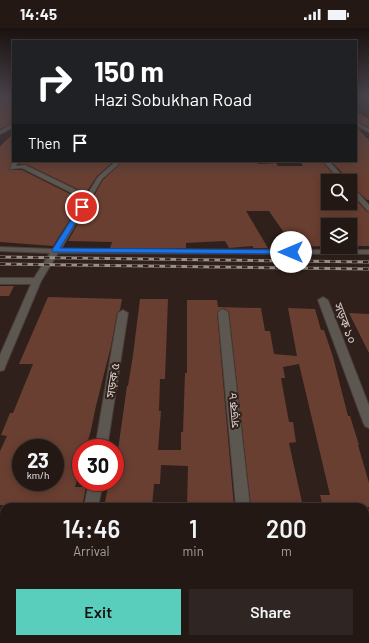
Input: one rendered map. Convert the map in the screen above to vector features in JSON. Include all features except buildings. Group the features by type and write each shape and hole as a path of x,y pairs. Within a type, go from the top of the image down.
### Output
{"street":[{"path":"357,125 369,131"},
{"path":"0,134 12,127"},
{"path":"0,134 6,135"},
{"path":"15,162 12,168 23,166 88,198"},
{"path":"0,367 37,281 100,178 118,162"},
{"path":"327,162 338,174"},
{"path":"357,195 369,209"},
{"path":"0,249 369,252"},
{"path":"0,281 37,281"},
{"name":"সড়ক ১০","path":"323,300 369,422"},
{"name":"সড়ক ৮","path":"223,312 243,503"},
{"name":"সড়ক ৫","path":"102,439 123,313"},
{"path":"92,503 94,491"}],"railway":[{"path":"0,257 369,262"},
{"path":"0,264 369,269"}],"route":[{"path":"82,207 56,250 291,252"}]}
